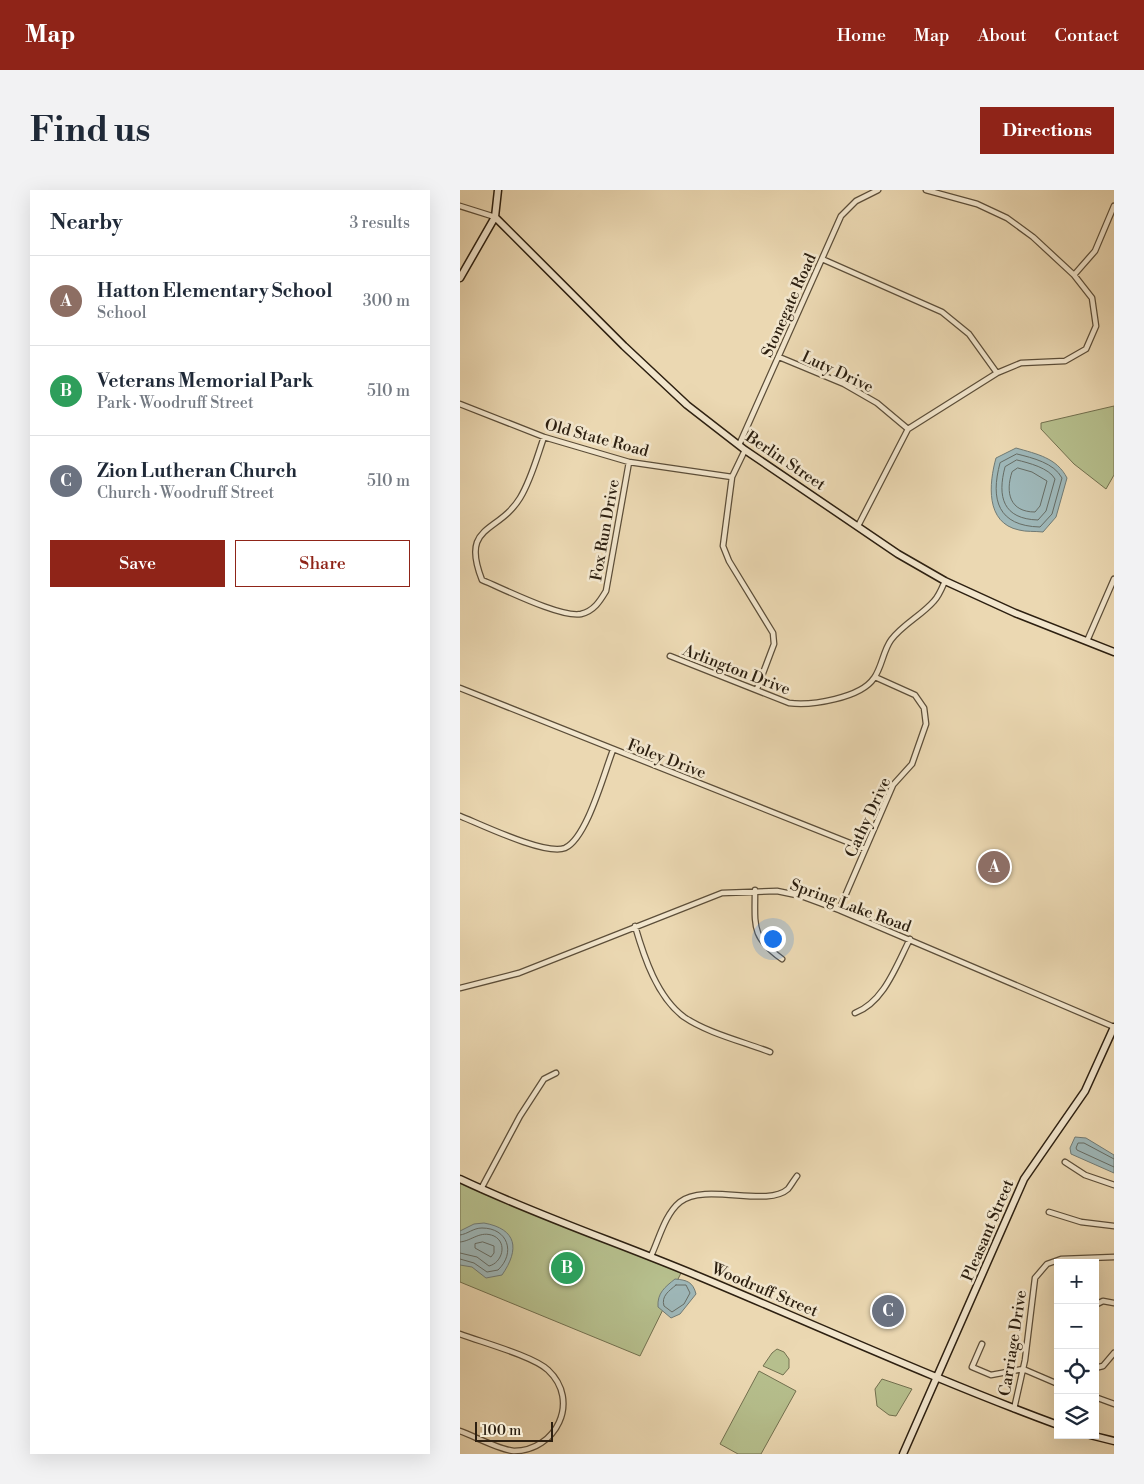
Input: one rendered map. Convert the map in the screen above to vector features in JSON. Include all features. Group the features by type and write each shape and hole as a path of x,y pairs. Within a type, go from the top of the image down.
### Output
{"street":[{"path":"460,278 495,217 498,190"},
{"name":"Stonegate Road","path":"757,689 774,644 774,639 773,633 729,561 723,546 732,477 779,357 841,216 856,201 878,190"},
{"path":"858,526 908,429 997,373 1022,363 1065,361 1086,349 1096,326 1092,298 1074,274 1033,237 1007,218 977,204 926,190"},
{"path":"460,206 495,217"},
{"path":"1074,274 1095,251 1114,206"},
{"name":"Berlin Street","path":"495,217 631,353 687,405 742,448 898,554 945,581 1015,613 1114,652"},
{"path":"822,259 942,312 969,334 997,373"},
{"name":"Luty Drive","path":"779,357 844,384 877,403 908,429"},
{"name":"Old State Road","path":"460,404 544,438 629,462 732,477"},
{"name":"Fox Run Drive","path":"544,438 520,498 510,511 479,533 473,546 474,564 482,580 564,613 582,614 598,605 606,592 629,462"},
{"path":"1087,640 1114,579"},
{"name":"Arlington Drive","path":"670,656 789,703 803,705 857,693 868,686 875,677 890,641 909,620 934,601 945,581"},
{"name":"Cathy Drive","path":"839,910 893,785 912,764 926,724 924,708 915,695 875,677"},
{"name":"Foley Drive","path":"460,688 865,849"},
{"path":"460,816 544,849 564,848 580,834 613,750"},
{"path":"755,890 756,929 761,941 782,958"},
{"name":"Spring Lake Road","path":"460,988 519,973 722,893 755,890 777,891 802,896 839,910 1114,1027"},
{"path":"635,926 644,957 671,1005 697,1024 770,1052"},
{"path":"855,1013 868,1008 879,997 910,939"},
{"name":"Pleasant Street","path":"904,1454 1024,1179 1085,1091 1114,1027"},
{"path":"481,1189 520,1116 544,1079 556,1074"},
{"path":"1065,1162 1085,1175 1114,1185"},
{"path":"651,1256 669,1216 679,1203 691,1196 774,1195 787,1190 797,1176"},
{"name":"Woodruff Street","path":"460,1179 522,1208 651,1256 938,1378 1054,1424"},
{"path":"1049,1212 1081,1222 1114,1226"},
{"name":"Carriage Drive","path":"1014,1409 1023,1369 1035,1278 1045,1266 1061,1259 1114,1257"},
{"path":"1097,1304 1103,1301 1114,1303"},
{"path":"460,1334 527,1359 548,1370 561,1390 563,1413 554,1434 535,1448 512,1451 460,1431"},
{"path":"982,1344 972,1367 991,1375 1023,1369 1054,1382"},
{"path":"1099,1367 1103,1366 1114,1353"},
{"path":"1099,1398 1114,1404"},
{"path":"1099,1437 1114,1441"}],"green space":[{"path":"1114,406 1114,475 1106,489 1074,464 1041,429 1041,423"},
{"path":"460,1183 682,1271 640,1356 460,1282"},
{"path":"777,1349 784,1352 789,1359 789,1368 783,1375 763,1366"},
{"path":"759,1371 796,1391 761,1454 738,1454 720,1444"},
{"path":"882,1379 912,1389 896,1416 889,1415 877,1406 875,1389"}],"water":[{"path":"1016,448 1052,461 1063,471 1067,478 1056,517 1043,532 1022,531 1008,526 995,511 991,490 996,458"},
{"path":"1075,1137 1086,1138 1114,1155 1114,1173 1071,1154 1070,1148"},
{"path":"484,1223 495,1226 509,1235 513,1249 508,1266 502,1275 486,1278 472,1267 460,1265 460,1231 474,1224"},
{"path":"675,1279 689,1282 696,1294 680,1314 671,1318 658,1307 658,1302 662,1291"}],"place":[{"name":"Hatton Elementary School","path":"994,867"},
{"name":"Veterans Memorial Park","path":"567,1268"},
{"name":"Zion Lutheran Church","path":"888,1311"}]}
